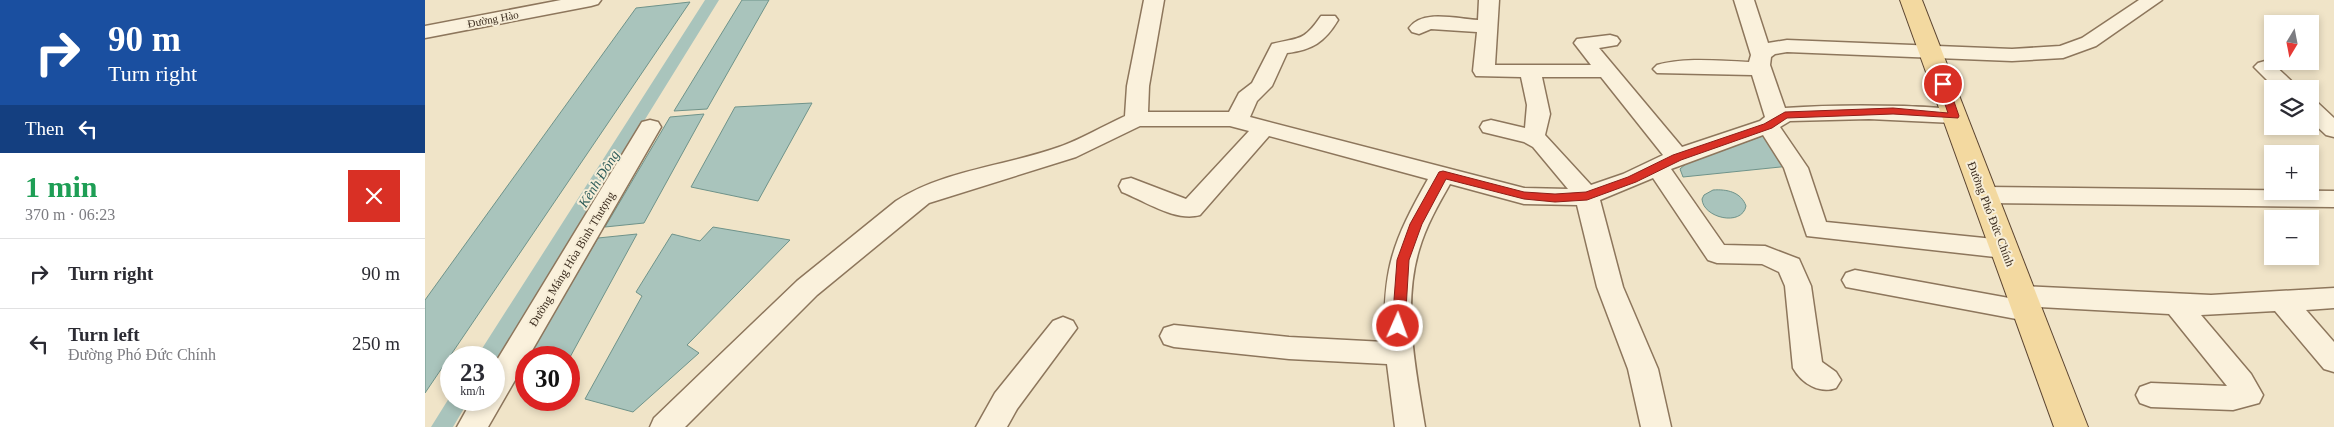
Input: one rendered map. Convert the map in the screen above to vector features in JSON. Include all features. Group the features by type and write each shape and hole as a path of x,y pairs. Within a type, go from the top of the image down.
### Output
{"main road":[{"name":"Đường Phó Đức Chính","path":"1911,0 2071,427"}],"street":[{"name":"Đường Hào","path":"425,32 591,0"},
{"path":"1136,119 1138,86 1154,0"},
{"path":"1489,0 1483,71 1607,71"},
{"path":"1744,0 1773,122 1797,168 1816,230 2004,249"},
{"path":"1760,62 1769,49 1787,46 2017,55 2063,52 2089,42 2152,0"},
{"path":"1237,120 1247,98 1261,86 1279,48 1305,45 1315,40 1328,20"},
{"path":"1419,28 1427,23 1486,27"},
{"path":"1610,41 1584,43 1607,71 1667,162 1717,254 1765,255 1790,266 1798,286 1808,368 1826,380"},
{"path":"1664,69 1760,62"},
{"path":"2268,70 2279,80"},
{"path":"1530,72 1540,120 1539,128 1532,137"},
{"path":"665,427 807,288 905,207 920,197 957,184 1068,152 1136,119 1237,120 1524,196 1555,198 1587,196 1667,162 1773,122 1785,115 1893,111 1954,116"},
{"path":"2319,116 2334,130"},
{"path":"1131,186 1178,206 1191,209 1265,127"},
{"path":"1491,127 1532,137 1549,149 1587,196 1610,287 1643,369 1656,427"},
{"name":"Đường Máng Hòa Bình Thượng","path":"505,372 650,128"},
{"path":"1410,427 1399,354 1398,311 1403,260 1416,224 1443,174"},
{"path":"1984,195 2334,200"},
{"path":"1855,280 2025,303 2176,304 2283,302 2334,298"},
{"path":"2283,302 2334,361"},
{"path":"2151,395 2233,398 2248,395 2241,382 2176,304"},
{"path":"991,427 1006,401 1063,328"},
{"path":"1174,336 1289,348 1399,354"},
{"path":"472,427 481,411"}],"water":[{"path":"742,0 769,0 707,109 674,111"},
{"path":"690,2 457,346 440,346 440,371 425,393 425,300 636,8"},
{"path":"812,103 758,201 691,187 735,107"},
{"path":"704,114 644,223 605,227 670,117"},
{"path":"1768,134 1790,166 1683,177 1680,169 1687,163"},
{"path":"1713,190 1733,192 1741,197 1746,206 1743,213 1731,218 1723,218 1709,211 1704,206 1702,199 1704,195"},
{"path":"713,227 790,240 687,345 699,353 633,412 585,399 642,296 636,292 672,234 700,241"},
{"path":"637,234 576,346 534,346 598,238"}],"waterway":[{"name":"Kênh Đông","path":"494,346 712,0"},
{"name":"Kênh Đông","path":"442,427 452,411"}],"route":[{"path":"1398,326 1403,260 1416,224 1443,174 1524,196 1555,198 1587,196 1632,180 1677,158 1768,126 1785,115 1893,111 1954,116 1943,84"}]}
